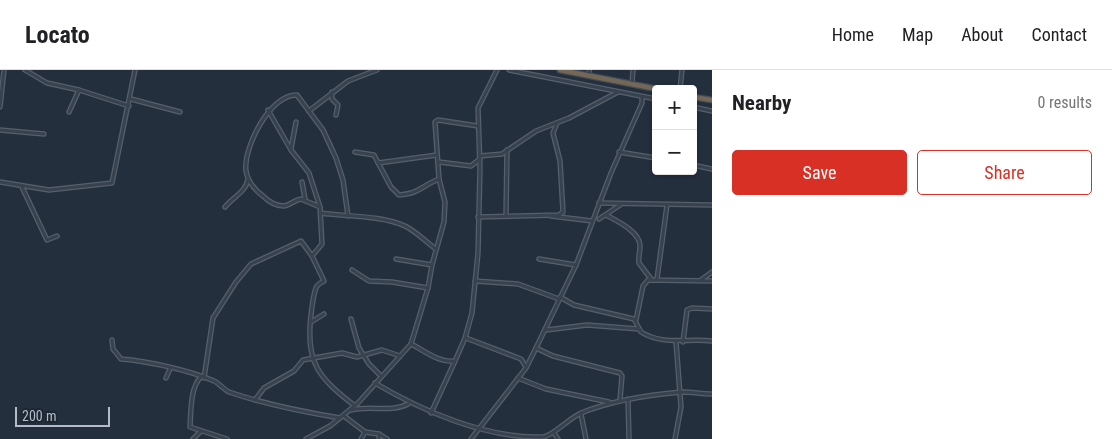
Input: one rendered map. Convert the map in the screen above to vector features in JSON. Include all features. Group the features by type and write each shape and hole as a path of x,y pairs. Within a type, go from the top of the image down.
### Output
{"highway":[{"path":"560,70 652,88"},
{"path":"697,98 712,100"}],"street":[{"path":"0,107 4,70"},
{"path":"25,70 44,82 79,90 129,106"},
{"path":"0,182 50,190 112,183 116,154 131,99 135,70"},
{"path":"309,110 357,76 371,74 377,70"},
{"path":"431,413 466,338 472,313 480,157 478,108 496,70"},
{"path":"510,70 652,98"},
{"path":"590,70 590,76"},
{"path":"632,83 633,70"},
{"path":"680,85 682,70"},
{"path":"70,112 79,90"},
{"path":"332,92 332,99 338,105 336,115"},
{"path":"439,162 471,166 480,157 497,155 508,150 536,131 558,123 618,92"},
{"path":"225,207 232,198 244,190 248,179 246,164 249,154 268,110 284,98 296,94 323,130 336,158 343,180 348,216"},
{"path":"471,439 526,368 545,330 576,265 619,152 642,103 642,97"},
{"path":"131,99 180,112"},
{"path":"697,108 712,111"},
{"path":"268,110 291,150 309,173 320,207 322,244 312,256"},
{"path":"306,439 350,410 411,344 428,288 445,210 439,179 436,120 478,126"},
{"path":"291,150 296,122"},
{"path":"478,217 559,215 564,208 560,161 553,132 558,123"},
{"path":"0,130 44,134"},
{"path":"506,215 508,150"},
{"path":"355,152 372,154 391,187 399,195 420,191 426,184 439,179"},
{"path":"619,152 652,157"},
{"path":"378,163 437,155"},
{"path":"697,166 712,169"},
{"path":"248,179 258,192 273,203 285,206 298,199 305,199 320,207"},
{"path":"302,182 305,199"},
{"path":"22,187 46,240 57,236"},
{"path":"599,203 667,206 712,205"},
{"path":"599,219 620,205"},
{"path":"657,280 667,206"},
{"path":"321,213 383,220 405,226 436,250"},
{"path":"549,215 554,218 592,221"},
{"path":"606,215 628,228 637,239 640,245 639,263 651,280"},
{"path":"227,439 200,432 190,428 189,425 196,383 203,377 213,318 244,270 262,258 300,241 312,256 324,280 315,289 309,339 312,357 320,375 354,406"},
{"path":"396,259 432,265"},
{"path":"539,259 576,265"},
{"path":"352,270 369,281 392,282 428,288"},
{"path":"701,281 712,272"},
{"path":"712,281 651,280 643,286 636,320 639,329 646,335 676,342 712,341"},
{"path":"475,281 518,284 560,298 574,305 636,320"},
{"path":"683,342 687,310 692,308 712,309"},
{"path":"310,322 324,314"},
{"path":"351,319 359,348 381,376"},
{"path":"545,330 587,325 639,329"},
{"path":"466,338 521,359 526,368"},
{"path":"112,340 113,348 121,359 143,361 203,377 218,383 229,392 256,400 342,417 364,432 379,434 387,439"},
{"path":"674,439 681,406 676,342"},
{"path":"411,344 440,360 455,361"},
{"path":"536,348 553,356 620,373 622,376 620,400"},
{"path":"256,400 262,389 294,371 302,360 342,353 364,356 382,350 400,356"},
{"path":"166,378 171,369"},
{"path":"518,378 546,390 610,402"},
{"path":"376,383 409,403 477,429 502,436 540,438 554,433 565,421 610,402 681,392 712,394"},
{"path":"628,399 629,439"},
{"path":"350,410 365,407 395,408 409,403"},
{"path":"580,414 586,439"},
{"path":"194,439 200,432"},
{"path":"360,439 364,432"},
{"path":"554,433 558,439"},
{"path":"379,434 379,439"}]}
